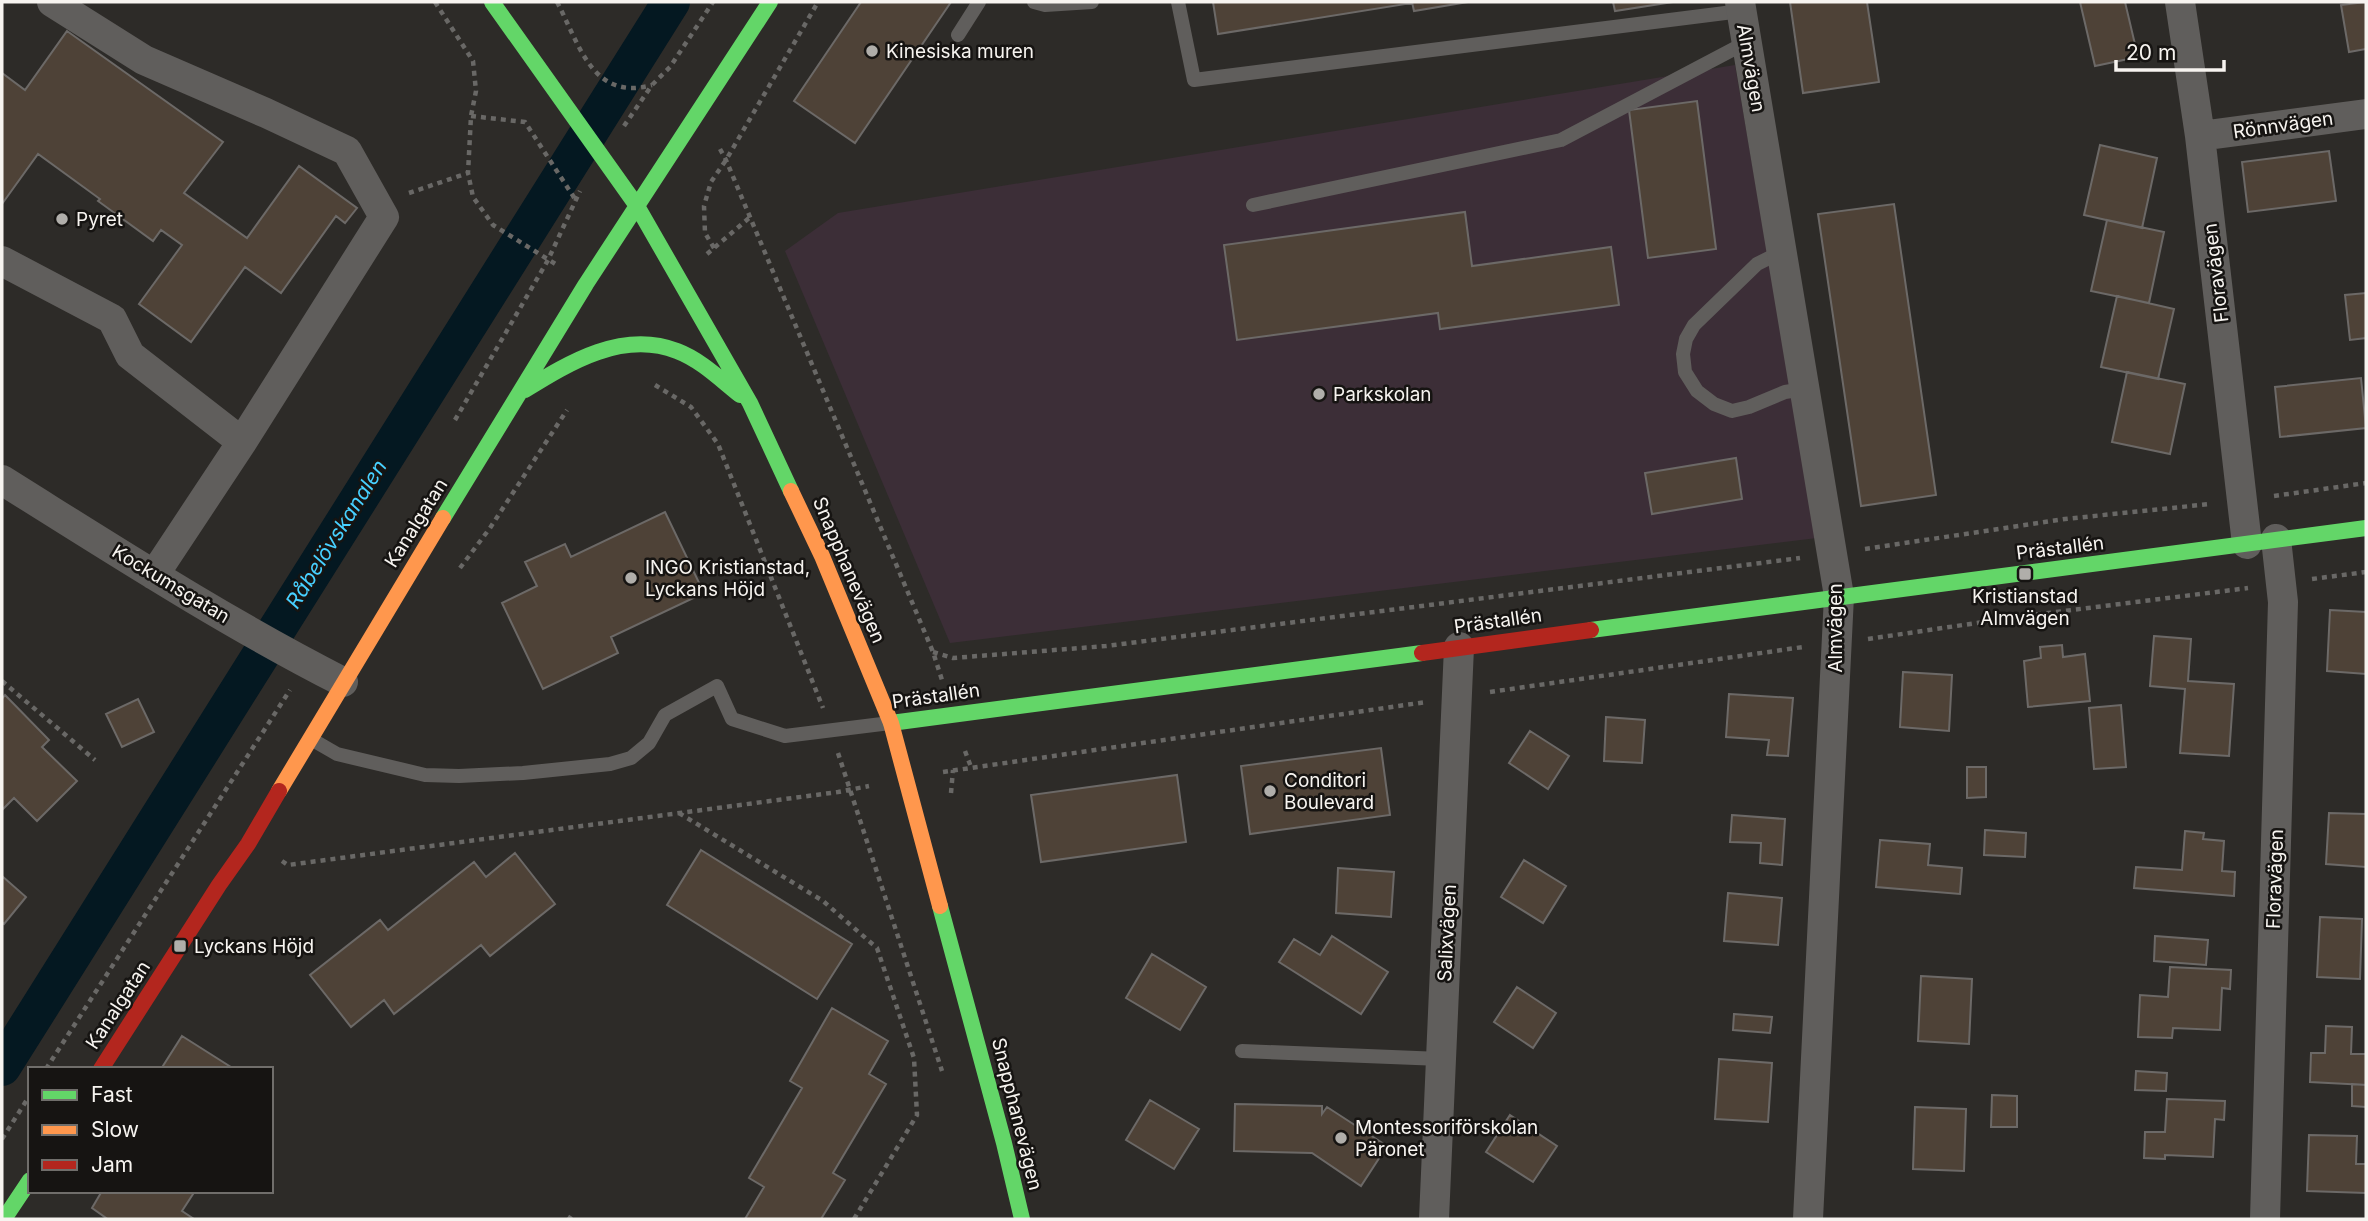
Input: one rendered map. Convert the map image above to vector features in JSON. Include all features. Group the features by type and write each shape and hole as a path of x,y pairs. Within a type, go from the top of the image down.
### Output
{"street":[{"path":"52,2 144,60 347,151 384,217 242,442 154,575"},
{"name":"Snapphanevägen","path":"492,2 637,206 750,403 822,556 891,723 1022,1219"},
{"name":"Kanalgatan","path":"103,1067 248,844 342,682 520,393 769,2"},
{"name":"Floravägen","path":"2180,2 2200,136 2247,544"},
{"name":"Almvägen","path":"1740,6 1839,596 1808,1219"},
{"name":"Rönnvägen","path":"2200,136 2366,114"},
{"path":"2,261 112,319 130,355 242,442"},
{"path":"520,393 574,360 615,347 639,343 678,351 750,403"},
{"name":"Kockumsgatan","path":"2,480 154,575 288,654 342,682"},
{"name":"Prästallén","path":"891,723 2366,528"},
{"name":"Floravägen","path":"2265,1219 2283,630 2276,540"},
{"name":"Salixvägen","path":"1434,1219 1459,647"},
{"path":"4,1219 28,1183"}],"lane":[{"path":"958,35 979,2"},
{"path":"1034,2 1045,5 1093,2"},
{"path":"1178,2 1194,80 1740,6"},
{"path":"1253,205 1561,140 1746,42"},
{"path":"1781,252 1757,264 1694,325 1686,339 1683,354 1685,372 1697,391 1714,404 1732,411 1785,392 1804,389"},
{"name":"Prästallén","path":"310,738 337,754 425,775 459,776 610,764 631,758 649,743 665,715 717,686 732,719 785,736 891,723"},
{"path":"1242,1051 1441,1059"}],"path":[{"path":"435,2 473,61 476,91 471,116 468,173 473,197 493,225 548,260"},
{"path":"557,2 582,52 603,80 626,89 652,85"},
{"path":"471,116 525,122 575,199 652,85 670,67 713,2"},
{"path":"714,248 705,233 704,206 711,182 818,2"},
{"path":"670,67 726,160 933,652 953,658 1106,646 1832,554 2065,519 2242,500 2366,483"},
{"path":"376,204 468,173"},
{"path":"679,278 749,218"},
{"path":"639,343 640,373 657,387 691,407 718,443 831,730 944,1075"},
{"path":"248,844 288,865 849,790 971,767 2024,616 2366,572"},
{"path":"2,681 94,760"},
{"path":"678,813 823,901 877,948 914,1058 917,1115 854,1219"},
{"path":"2,1139 28,1098"}],"shaded area":[{"name":"Parkskolan","path":"1735,65 1817,538 950,643 785,251 838,213"}],"building":[{"name":"Kinesiska muren","path":"861,2 951,2 855,143 794,101"},
{"path":"1213,2 1412,2 1412,3 1218,34"},
{"path":"1412,2 1468,2 1414,11"},
{"path":"1613,2 1673,2 1615,11"},
{"path":"1790,2 1867,2 1879,82 1803,93"},
{"path":"2080,2 2125,2 2138,57 2095,66"},
{"path":"2366,2 2366,49 2349,52 2341,5"},
{"path":"67,31 223,142 184,193 247,238 299,166 357,208 345,223 336,216 281,293 245,267 191,342 139,304 182,245 161,230 153,241 38,154 2,204 2,73 25,90"},
{"path":"1697,101 1716,249 1648,258 1629,110"},
{"path":"2100,145 2157,158 2142,228 2084,215"},
{"path":"2329,151 2336,201 2248,212 2242,162"},
{"path":"1894,204 1936,495 1861,506 1818,214"},
{"path":"1465,212 1472,266 1611,247 1619,305 1440,329 1438,313 1237,340 1224,245"},
{"path":"2107,220 2164,232 2149,303 2091,291"},
{"path":"2366,293 2366,338 2350,340 2345,295"},
{"path":"2117,296 2174,309 2158,379 2101,367"},
{"path":"2127,372 2185,384 2170,454 2112,442"},
{"path":"2361,378 2366,428 2280,437 2275,387"},
{"path":"1736,458 1742,499 1652,514 1645,473"},
{"path":"665,512 704,593 611,637 618,653 543,689 502,603 537,586 525,562 565,544 571,557"},
{"path":"2330,610 2366,612 2366,674 2327,671"},
{"path":"2154,636 2191,639 2188,681 2234,684 2229,756 2180,753 2185,689 2150,686"},
{"path":"2062,645 2063,657 2085,654 2090,701 2028,707 2024,661 2041,658 2040,647"},
{"path":"1903,672 1952,675 1949,731 1900,727"},
{"path":"1729,694 1793,698 1788,756 1767,755 1769,740 1726,737"},
{"path":"5,695 49,740 42,747 77,781 37,821 14,798 2,810 2,699"},
{"path":"138,699 154,732 122,747 106,714"},
{"path":"2121,705 2126,767 2094,769 2089,708"},
{"path":"1606,717 1645,720 1642,763 1604,761"},
{"path":"1530,731 1569,756 1548,789 1509,763"},
{"path":"1381,748 1390,815 1250,834 1241,766"},
{"path":"1967,767 1986,767 1986,797 1967,798"},
{"path":"1177,775 1186,842 1041,862 1031,795"},
{"path":"2329,813 2366,814 2366,867 2326,864"},
{"path":"1732,815 1785,819 1782,865 1760,863 1761,843 1730,842"},
{"path":"1985,830 2026,833 2025,857 1984,855"},
{"path":"2185,831 2204,833 2203,839 2224,841 2222,871 2235,872 2234,896 2134,888 2136,867 2182,870"},
{"path":"1880,840 1930,844 1928,865 1962,868 1960,894 1876,887"},
{"path":"701,850 852,944 817,999 667,905"},
{"path":"515,853 555,904 490,956 481,945 394,1014 384,1000 351,1027 310,975 380,920 388,930 474,862 486,877"},
{"path":"1524,860 1566,886 1543,923 1501,897"},
{"path":"1338,868 1394,872 1391,917 1336,913"},
{"path":"2,876 26,897 4,924 2,922"},
{"path":"1728,893 1782,898 1778,945 1724,941"},
{"path":"2320,917 2362,919 2360,979 2317,977"},
{"path":"1332,936 1388,972 1361,1014 1279,962 1294,939 1320,955"},
{"path":"2155,936 2208,940 2206,965 2154,961"},
{"path":"1152,954 1206,987 1180,1030 1126,998"},
{"path":"2170,967 2231,970 2230,989 2222,988 2220,1030 2173,1028 2172,1038 2138,1037 2140,995 2168,997"},
{"path":"1921,976 1972,979 1969,1044 1918,1041"},
{"path":"1517,987 1556,1013 1533,1048 1494,1022"},
{"path":"832,1008 888,1041 869,1074 886,1084 833,1173 845,1180 821,1219 745,1219 764,1187 749,1178 802,1088 790,1081"},
{"path":"1734,1014 1772,1017 1770,1033 1733,1030"},
{"path":"2326,1026 2352,1027 2351,1054 2366,1054 2366,1085 2310,1082 2311,1053 2325,1053"},
{"path":"182,1036 231,1067 162,1067"},
{"path":"1719,1059 1772,1063 1768,1122 1715,1119"},
{"path":"2136,1071 2167,1073 2166,1091 2135,1090"},
{"path":"2352,1084 2366,1085 2366,1107 2352,1106"},
{"path":"1992,1095 2017,1096 2017,1127 1991,1127"},
{"path":"2167,1099 2225,1101 2224,1120 2215,1119 2213,1157 2165,1155 2165,1159 2144,1158 2145,1132 2165,1132"},
{"path":"1150,1100 1199,1129 1174,1169 1126,1140"},
{"path":"1235,1104 1322,1106 1322,1114 1327,1107 1387,1146 1361,1186 1312,1153 1234,1151"},
{"path":"1915,1107 1966,1109 1964,1171 1913,1169"},
{"path":"1510,1115 1557,1146 1533,1182 1486,1152"},
{"path":"2309,1135 2357,1136 2356,1164 2366,1164 2366,1193 2307,1191"},
{"path":"101,1193 194,1193 182,1211 194,1219 105,1219 92,1208"}],"waterway":[{"name":"Råbelövskanalen","path":"2,1067 671,2"}],"traffic: fast":[{"path":"492,2 637,206 750,403 791,491"},
{"path":"443,518 586,284 770,2"},
{"path":"525,390 560,369 598,352 637,344 657,345 686,355 740,395"},
{"path":"1591,630 2366,528"},
{"path":"891,723 1422,653"},
{"path":"940,906 1022,1219"},
{"path":"4,1219 28,1183"}],"traffic: slow":[{"path":"791,491 822,556 891,723 940,906"},
{"path":"279,791 443,518"}],"traffic: jam":[{"path":"1422,653 1591,630"},
{"path":"102,1067 248,844 279,791"}],"place":[{"name":"Kinesiska muren","path":"872,51"},
{"name":"Pyret","path":"62,219"},
{"name":"Parkskolan","path":"1319,394"},
{"name":"Kristianstad Almvägen","path":"2025,574"},
{"name":"INGO Kristianstad, Lyckans Höjd","path":"631,578"},
{"name":"Conditori Boulevard","path":"1270,791"},
{"name":"Lyckans Höjd","path":"180,946"},
{"name":"Montessoriförskolan Päronet","path":"1341,1138"}]}
